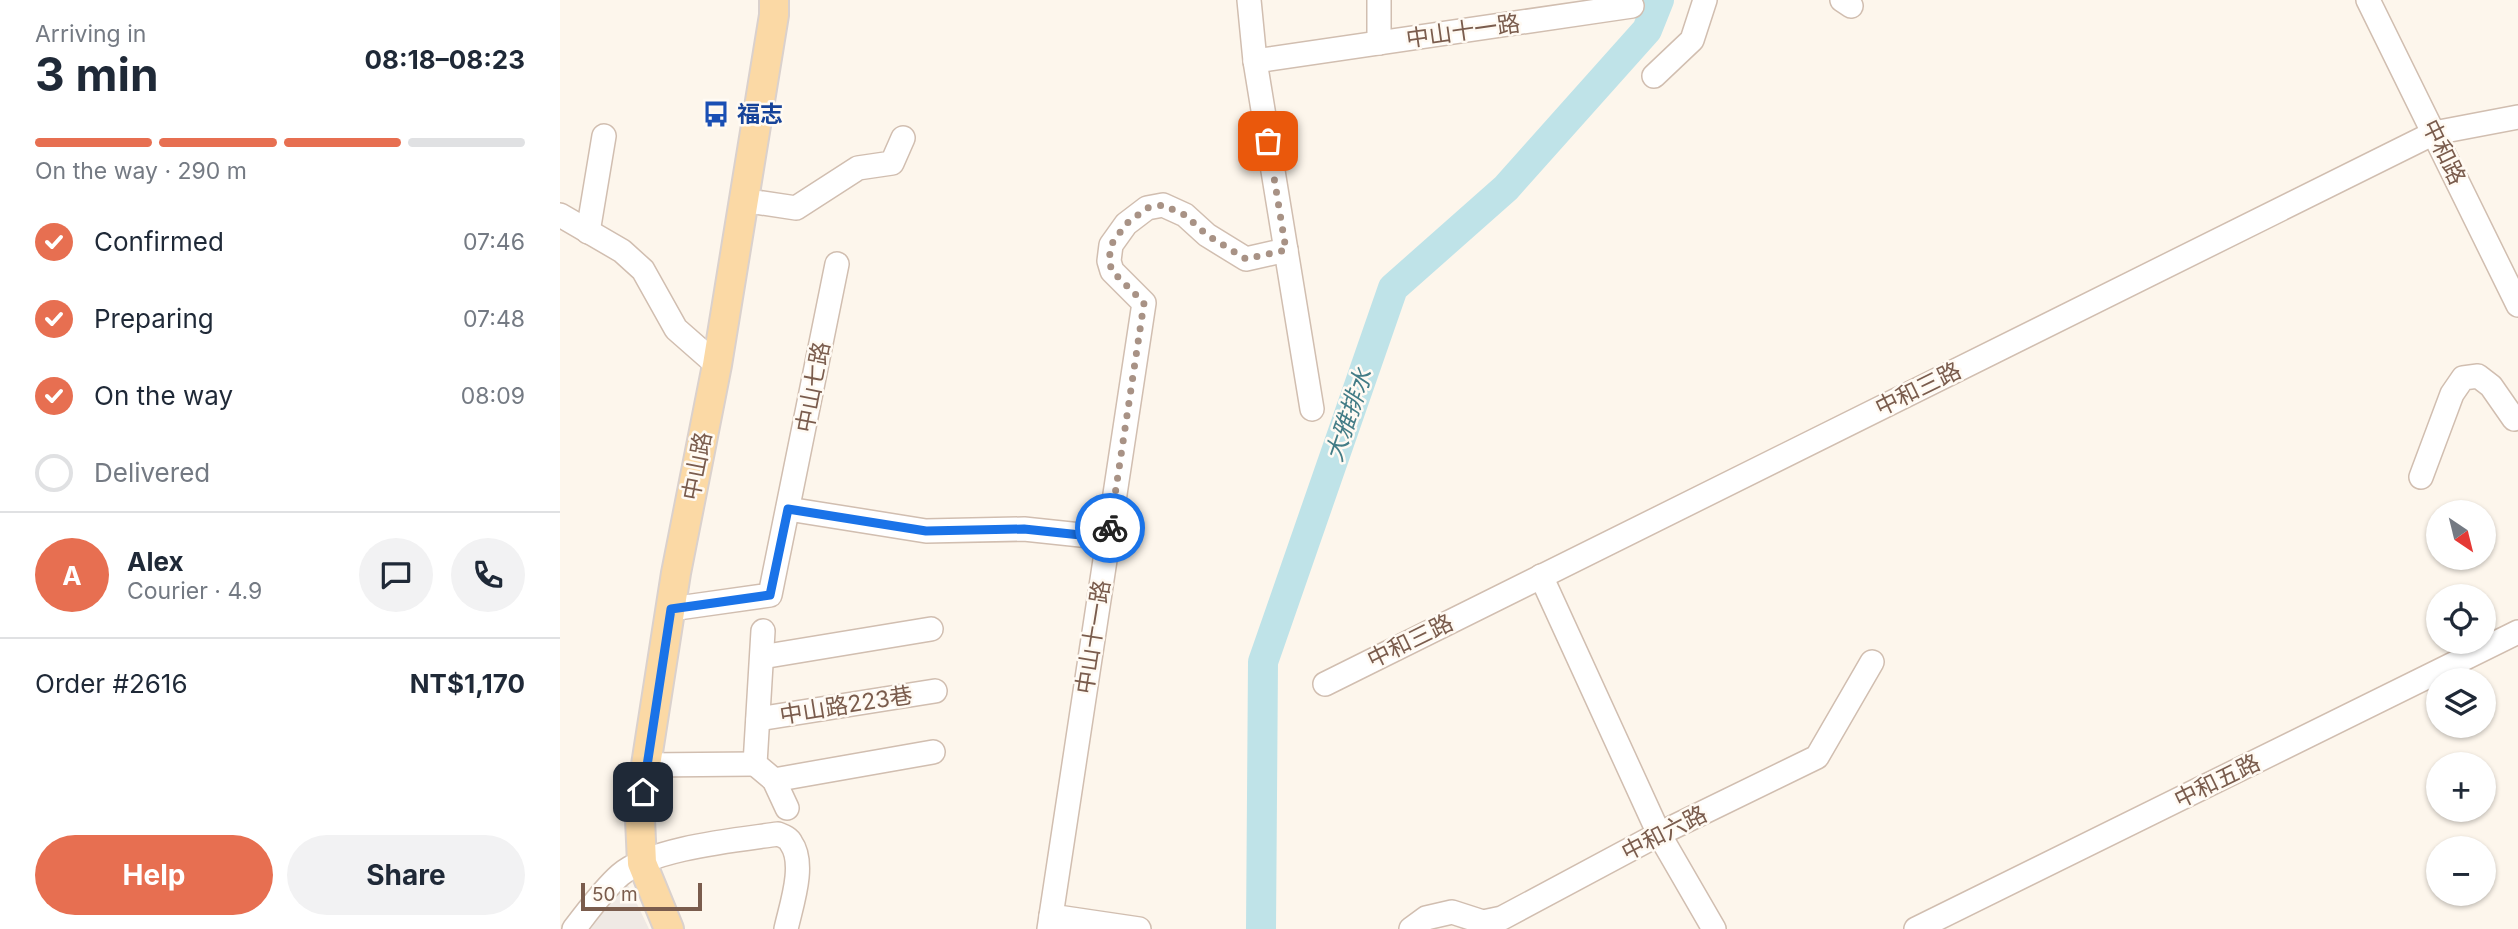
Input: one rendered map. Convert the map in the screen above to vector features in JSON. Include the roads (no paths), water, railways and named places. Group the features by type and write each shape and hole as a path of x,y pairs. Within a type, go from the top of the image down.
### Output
{"main road":[{"name":"中山路","path":"669,929 642,863 640,820 646,765 671,609 717,365 774,15 774,0"}],"street":[{"path":"1249,0 1255,61 1312,409"},
{"name":"中山十一路","path":"1378,43 1379,0"},
{"path":"1654,76 1692,40 1705,0"},
{"name":"中和路","path":"2368,0 2516,295"},
{"name":"中山十一路","path":"1255,61 1632,6"},
{"name":"中和三路","path":"1325,684 2434,132 2518,117"},
{"path":"588,232 604,136"},
{"path":"742,200 796,208 858,168 892,163 903,138"},
{"name":"中山十一路","path":"1139,929 1050,922 1144,303 1112,271 1109,261 1111,245 1126,224 1147,208 1163,205 1185,215 1207,235 1246,259 1286,250"},
{"path":"560,217 622,251 643,270 676,329 717,365"},
{"name":"中山七路","path":"671,609 770,595 837,264"},
{"path":"2421,477 2452,394 2463,378 2478,376 2491,386 2514,419 2518,417"},
{"path":"788,509 926,531 1024,529 1109,538"},
{"path":"1541,576 1659,834 1714,929"},
{"path":"762,657 931,629"},
{"name":"中山路223巷","path":"755,764 763,631"},
{"name":"中和五路","path":"1922,928 2518,632"},
{"name":"中和六路","path":"1411,929 1426,918 1452,912 1483,922 1502,918 1659,834 1817,757 1872,662"},
{"name":"中山路223巷","path":"758,719 935,691"},
{"path":"774,780 933,752"},
{"path":"646,765 755,764 774,780 787,808"},
{"path":"574,929 621,874 642,863 682,849 778,834 790,840 795,850 797,879 786,929"}],"waterway":[{"name":"大雅排水","path":"1261,929 1263,662 1393,288 1506,188 1647,30 1659,0"}],"place":[{"name":"福志","path":"716,114"}]}
